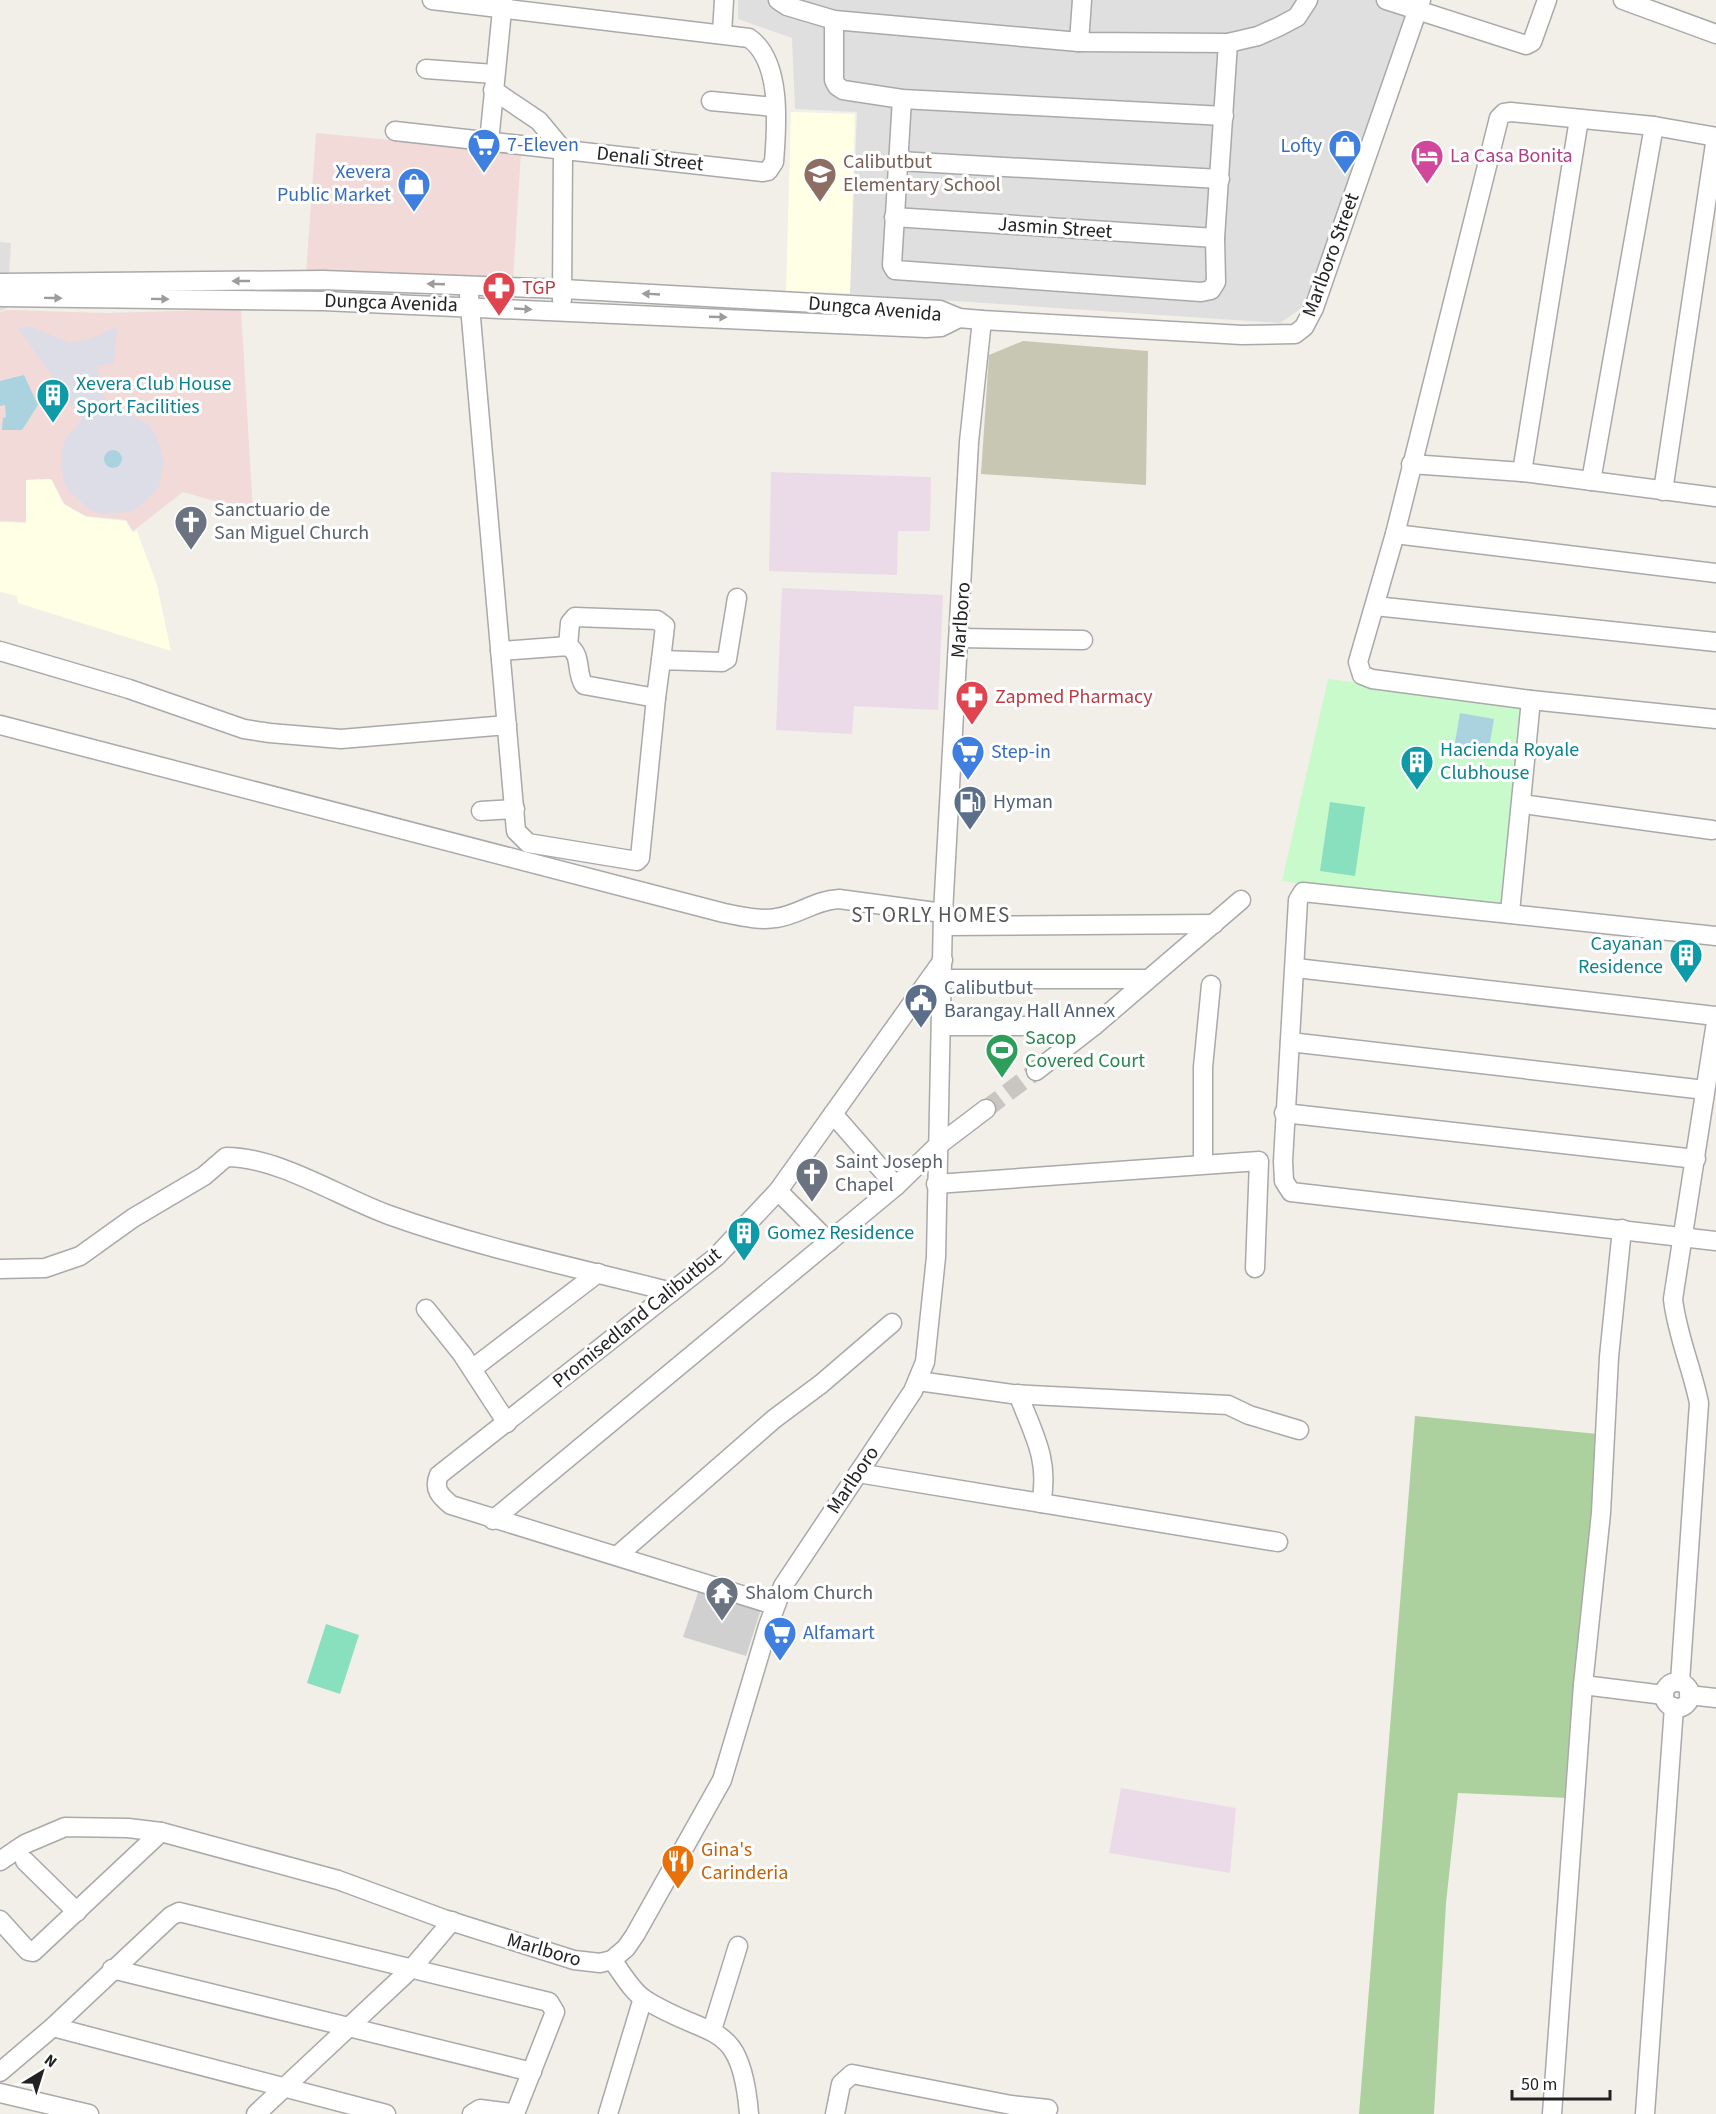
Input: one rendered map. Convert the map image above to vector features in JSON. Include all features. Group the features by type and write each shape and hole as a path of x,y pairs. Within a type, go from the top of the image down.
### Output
{"street":[{"path":"432,0 503,4 743,35 760,49 772,72 774,107 711,101"},
{"path":"722,33 724,0"},
{"path":"778,0 787,6 834,20 1079,42 1228,43 1258,36 1281,27 1297,17 1308,0"},
{"path":"1079,42 1082,0"},
{"path":"1386,0 1419,5 1529,45 1547,0"},
{"path":"1623,0 1716,34"},
{"path":"489,142 503,4"},
{"name":"Marlboro Street","path":"982,320 1242,335 1295,334 1304,327 1318,297 1419,5"},
{"path":"834,20 834,80 843,90 902,99 1224,116"},
{"path":"902,99 892,266 895,270 1201,292 1211,290 1216,282 1215,238 1228,43"},
{"path":"426,69 494,82 539,121 563,150 562,311"},
{"name":"Denali Street","path":"395,131 763,172 768,171 774,162 774,107"},
{"path":"1664,491 1716,137 1654,126 1504,113 1499,118 1395,534 1358,662 1362,675 1531,700 1716,719"},
{"path":"1522,472 1579,118"},
{"path":"1591,481 1654,126"},
{"path":"899,161 1220,178"},
{"name":"Jasmin Street","path":"894,218 1215,238"},
{"name":"Dungca Avenida","path":"0,283 323,280 467,285 940,310 959,318 982,320"},
{"path":"467,285 471,306 516,831 528,843 637,861 641,851 665,626 657,620 575,617 570,623 568,646"},
{"name":"Dungca Avenida","path":"0,297 323,301 926,328 941,327 959,318"},
{"name":"Marlboro","path":"0,1861 25,1844 65,1827 107,1826 161,1832 338,1880 452,1921 574,1960 600,1963 612,1960 626,1948 635,1935 722,1780 774,1605 791,1573 918,1381 925,1362 936,1257 936,1147 942,1026 943,920 969,442 982,320"},
{"path":"1411,464 1522,472 1716,497"},
{"path":"1395,534 1716,573"},
{"path":"661,660 722,662 727,659 737,598"},
{"path":"1375,606 1716,642"},
{"path":"960,638 1083,640"},
{"path":"500,651 568,646 578,655 580,679 584,685 656,698"},
{"path":"0,651 129,689 244,729 270,733 348,739 507,725"},
{"path":"1510,912 1531,700"},
{"path":"0,725 724,913 755,918 775,918 822,900 839,899 943,920 1214,924"},
{"path":"1522,804 1715,831"},
{"path":"481,811 515,809"},
{"path":"1716,936 1510,912 1303,892 1298,900 1296,968 1284,1113 1284,1181 1291,1192 1716,1241"},
{"path":"1036,1071 1094,1026 1241,900"},
{"name":"Promisedland Calibutbut","path":"774,1605 493,1520 451,1505 441,1497 436,1488 436,1481 439,1475 716,1257 778,1191 943,960"},
{"path":"1296,968 1716,1016"},
{"path":"942,979 1148,978"},
{"path":"1203,1164 1203,1067 1211,985"},
{"path":"1685,1689 1699,1403 1692,1370 1676,1321 1673,1299 1716,1022"},
{"path":"942,1026 1094,1026"},
{"path":"1290,1042 1705,1090"},
{"path":"493,1520 897,1186 936,1147 986,1109"},
{"path":"1284,1113 1696,1160"},
{"path":"832,1114 897,1186"},
{"path":"0,1269 45,1268 80,1256 133,1218 204,1176 226,1157 238,1157 283,1170 401,1219 672,1292"},
{"path":"936,1184 1259,1161 1255,1268"},
{"path":"778,1191 829,1242"},
{"path":"1552,2114 1583,1685 1602,1513 1609,1357 1622,1230"},
{"path":"472,1369 598,1273"},
{"path":"426,1309 472,1369 507,1423"},
{"path":"617,1556 774,1419 821,1384 892,1323"},
{"path":"918,1381 1018,1394 1228,1406 1249,1415 1299,1430"},
{"path":"1018,1394 1044,1458 1041,1503"},
{"path":"858,1473 1278,1542"},
{"path":"1583,1685 1669,1701"},
{"path":"1644,2114 1669,1685 1716,1698"},
{"path":"0,1920 28,1951 33,1952 161,1832"},
{"path":"25,1861 77,1912"},
{"path":"0,2072 53,2027 112,1969 171,1916 179,1912 413,1967 549,2002 555,2012 514,2113 480,2109 472,2114"},
{"path":"256,2114 413,1967 452,1921"},
{"path":"712,2030 738,1946"},
{"path":"612,1960 644,1998 712,2030 737,2055 745,2079 749,2114"},
{"path":"112,1969 532,2072"},
{"path":"608,2114 644,1998"},
{"path":"53,2027 386,2114"},
{"path":"835,2114 841,2084 845,2077 852,2074 1048,2109"},
{"path":"0,2092 85,2114"}],"shaded area":[{"path":"738,0 1420,0 1311,302 1280,323 850,294 857,112 795,109 792,38 738,19"},
{"name":"Calibutbut Elementary School","path":"791,112 855,114 850,293 786,291"},
{"name":"Xevera Public Market","path":"316,133 521,152 513,280 306,274"},
{"path":"0,242 11,243 7,308 0,311"},
{"path":"241,309 253,512 183,492 133,531 126,520 86,516 64,504 51,479 26,480 26,522 0,521 0,312 7,310 106,313"},
{"path":"29,326 71,343 90,339 117,326 114,364 97,366 108,410 124,412 148,424 156,435 164,460 159,487 141,506 129,512 102,514 89,509 69,491 63,479 61,453 65,440 82,419 18,328"},
{"path":"1023,341 1148,351 1146,485 981,474 989,355"},
{"path":"771,472 931,477 930,531 898,531 897,575 769,571"},
{"path":"51,479 64,504 86,517 126,521 132,532 137,531 157,585 171,651 18,603 17,596 0,592 0,522 26,523 26,480"},
{"path":"782,588 943,595 938,710 854,706 852,734 776,730"},
{"name":"Shalom Church","path":"700,1587 762,1606 746,1656 683,1637"},
{"path":"1121,1788 1236,1808 1230,1873 1109,1853"}],"green space":[{"path":"1328,679 1534,705 1511,911 1282,881"},
{"path":"1330,802 1365,807 1355,876 1320,871"},
{"path":"1415,1416 1598,1434 1568,1798 1458,1793 1446,1903 1434,2114 1359,2114"},
{"path":"326,1624 359,1635 340,1694 307,1683"}],"water":[{"path":"24,375 38,405 22,430 2,430 3,418 6,417 5,405 0,406 0,381"},
{"path":"113,450 119,453 122,459 119,465 113,468 107,465 104,459 107,453"},
{"path":"1460,713 1494,719 1488,754 1454,748"}],"tunnel":[{"path":"986,1109 1036,1071"}],"place":[{"name":"7-Eleven","path":"484,174"},
{"name":"Lofty","path":"1345,175"},
{"name":"La Casa Bonita","path":"1427,185"},
{"name":"Calibutbut Elementary School","path":"820,203"},
{"name":"Xevera Public Market","path":"414,213"},
{"name":"TGP","path":"499,317"},
{"name":"Xevera Club House Sport Facilities","path":"53,424"},
{"name":"Sanctuario de San Miguel Church","path":"191,551"},
{"name":"Zapmed Pharmacy","path":"972,726"},
{"name":"Step-in","path":"968,781"},
{"name":"Hacienda Royale Clubhouse","path":"1417,791"},
{"name":"Hyman","path":"970,831"},
{"name":"Cayanan Residence","path":"1686,984"},
{"name":"Calibutbut Barangay Hall Annex","path":"921,1029"},
{"name":"Sacop Covered Court","path":"1002,1079"},
{"name":"Saint Joseph Chapel","path":"812,1203"},
{"name":"Gomez Residence","path":"744,1262"},
{"name":"Shalom Church","path":"722,1622"},
{"name":"Alfamart","path":"780,1662"},
{"name":"Gina's Carinderia","path":"678,1890"}],"district":[{"name":"ST ORLY HOMES","path":"931,915"}]}
